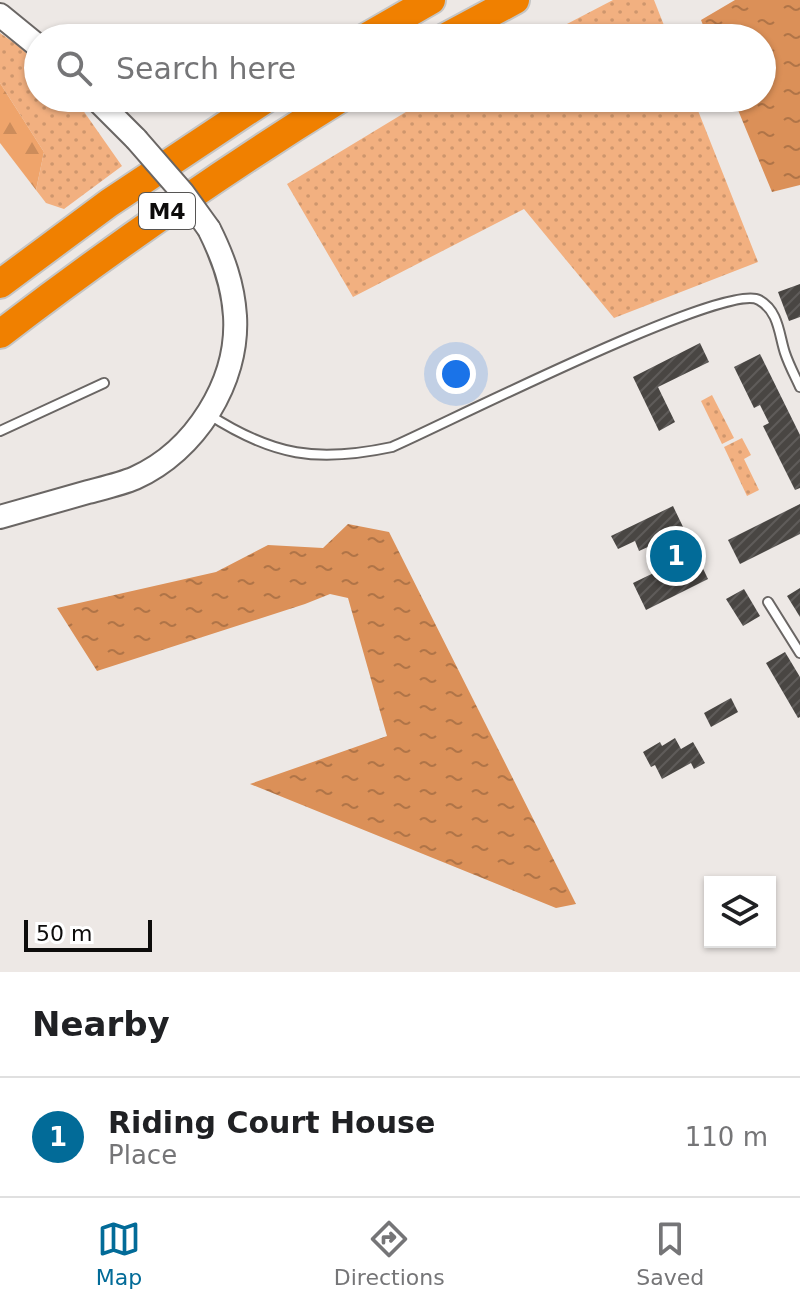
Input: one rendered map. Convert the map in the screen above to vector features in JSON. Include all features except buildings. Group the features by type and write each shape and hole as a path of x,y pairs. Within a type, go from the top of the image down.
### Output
{"highway":[{"path":"389,24 431,0"},
{"path":"470,24 515,0"},
{"name":"M4","path":"0,284 109,203 246,112"},
{"name":"M4","path":"0,334 144,227 319,112"}],"street":[{"path":"0,15 24,35"},
{"path":"0,517 135,478 163,462 187,441 208,414 223,386 229,364 236,318 224,259 209,229 183,193 109,112"}],"lane":[{"path":"208,414 253,440 286,451 326,456 370,452 426,433 606,348 693,311 739,298 760,300 772,311 800,387"},
{"path":"0,431 104,383"},
{"path":"768,602 800,653"}],"shaded area":[{"path":"613,0 654,0 663,24 567,24"},
{"path":"0,33 24,51 24,112 84,112 122,166 64,209 46,203 36,190 44,152 0,83"},
{"path":"406,112 699,112 758,262 614,318 524,209 353,297 287,184"},
{"path":"712,395 734,438 722,444 701,401"},
{"path":"742,438 751,455 744,459 759,490 747,496 724,447"}],"green space":[{"path":"0,83 44,152 36,190 0,143"}],"water":[{"path":"735,0 800,0 800,185 772,192 739,112 776,112 776,24 703,24 701,20"},
{"path":"348,524 389,532 576,904 556,908 250,784 387,736 348,598 330,594 97,671 57,608 216,572 268,545 323,548"}],"place":[{"name":"Riding Court House","path":"676,556"}]}
